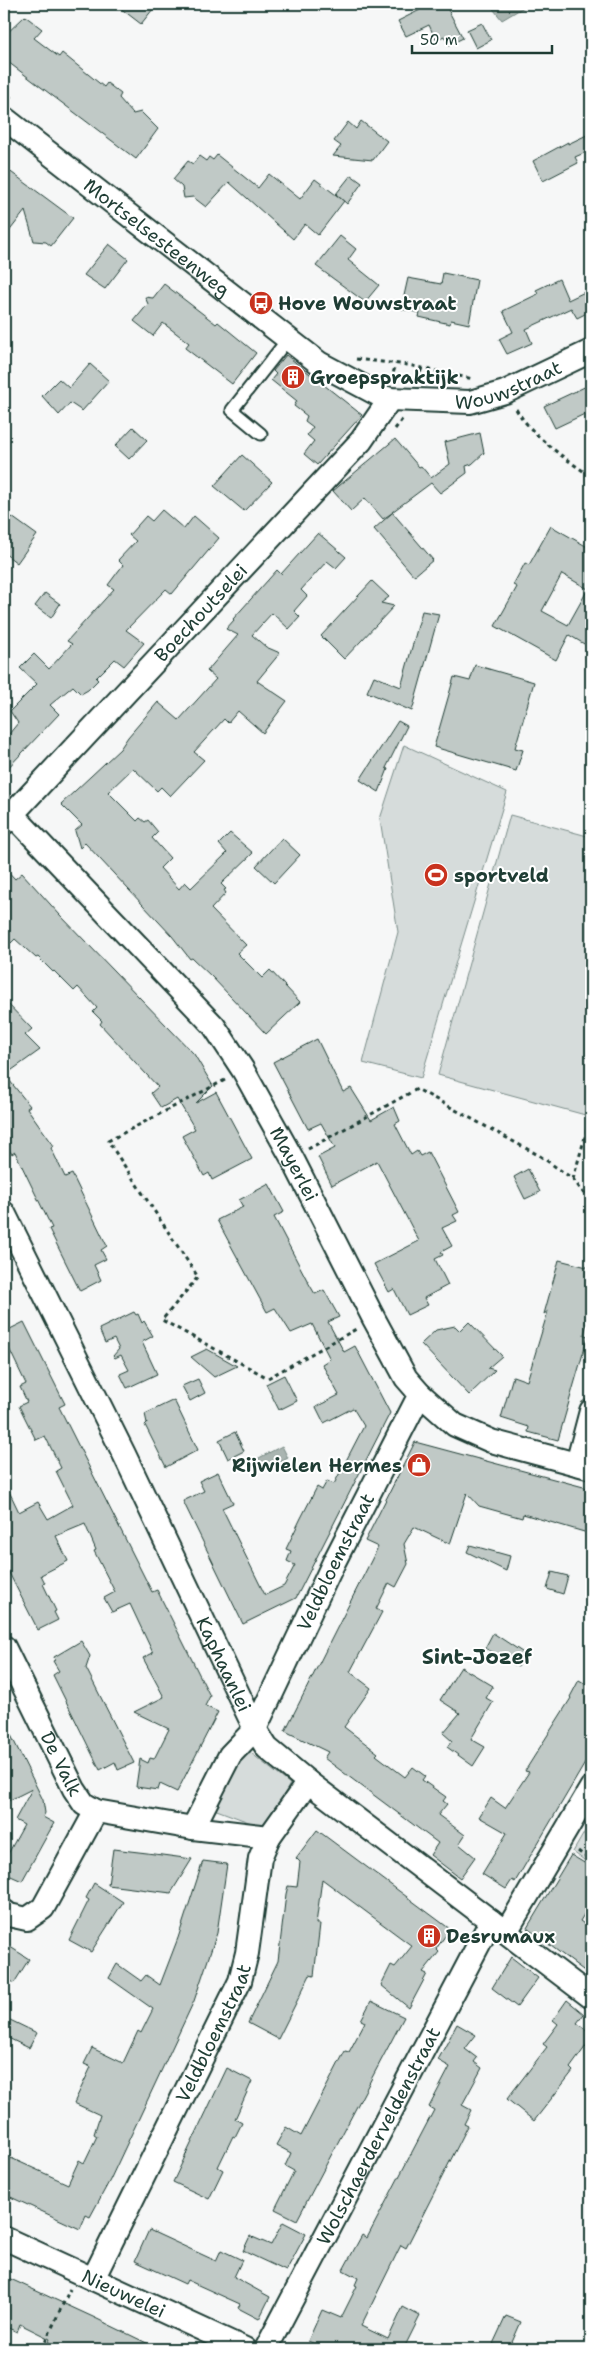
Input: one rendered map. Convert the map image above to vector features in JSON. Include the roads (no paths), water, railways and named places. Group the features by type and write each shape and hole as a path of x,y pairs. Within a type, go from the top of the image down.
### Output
{"street":[{"name":"Mortselsesteenweg","path":"4,118 319,363 342,377 390,399"},
{"name":"Wouwstraat","path":"390,399 470,402 506,392 591,351"},
{"name":"Boechoutselei","path":"8,819 361,441 390,399"},
{"name":"Mayerlei","path":"8,819 214,1026 243,1070 292,1158 406,1378 420,1394 437,1412 455,1426 464,1430 491,1441 584,1466"},
{"name":"Kaphaanlei","path":"4,1213 124,1454 255,1729 267,1748 308,1782 591,1997"},
{"name":"Veldbloemstraat","path":"255,1729 334,1562 420,1394"},
{"path":"584,1466 591,1412"},
{"name":"De Valk","path":"4,1647 74,1789 84,1804 96,1811 193,1828 269,1837"},
{"path":"193,1828 230,1755 255,1729"},
{"name":"Veldbloemstraat","path":"86,2276 240,1981 247,1953 260,1858 269,1837 308,1782"},
{"name":"Wolschaerderveldenstraat","path":"266,2349 498,1926 591,1788"},
{"path":"4,1911 27,1918 43,1908 96,1811"},
{"name":"Nieuwelei","path":"4,2238 245,2349"}],"lane":[{"path":"261,434 232,410 288,339"}],"place":[{"name":"Hove Wouwstraat","path":"261,303"},
{"name":"Groepspraktijk","path":"293,377"},
{"name":"sportveld","path":"436,875"},
{"name":"Rijwielen Hermes","path":"419,1465"},
{"name":"Desrumaux","path":"429,1936"}],"district":[{"name":"Sint-Jozef","path":"477,1657"}]}
